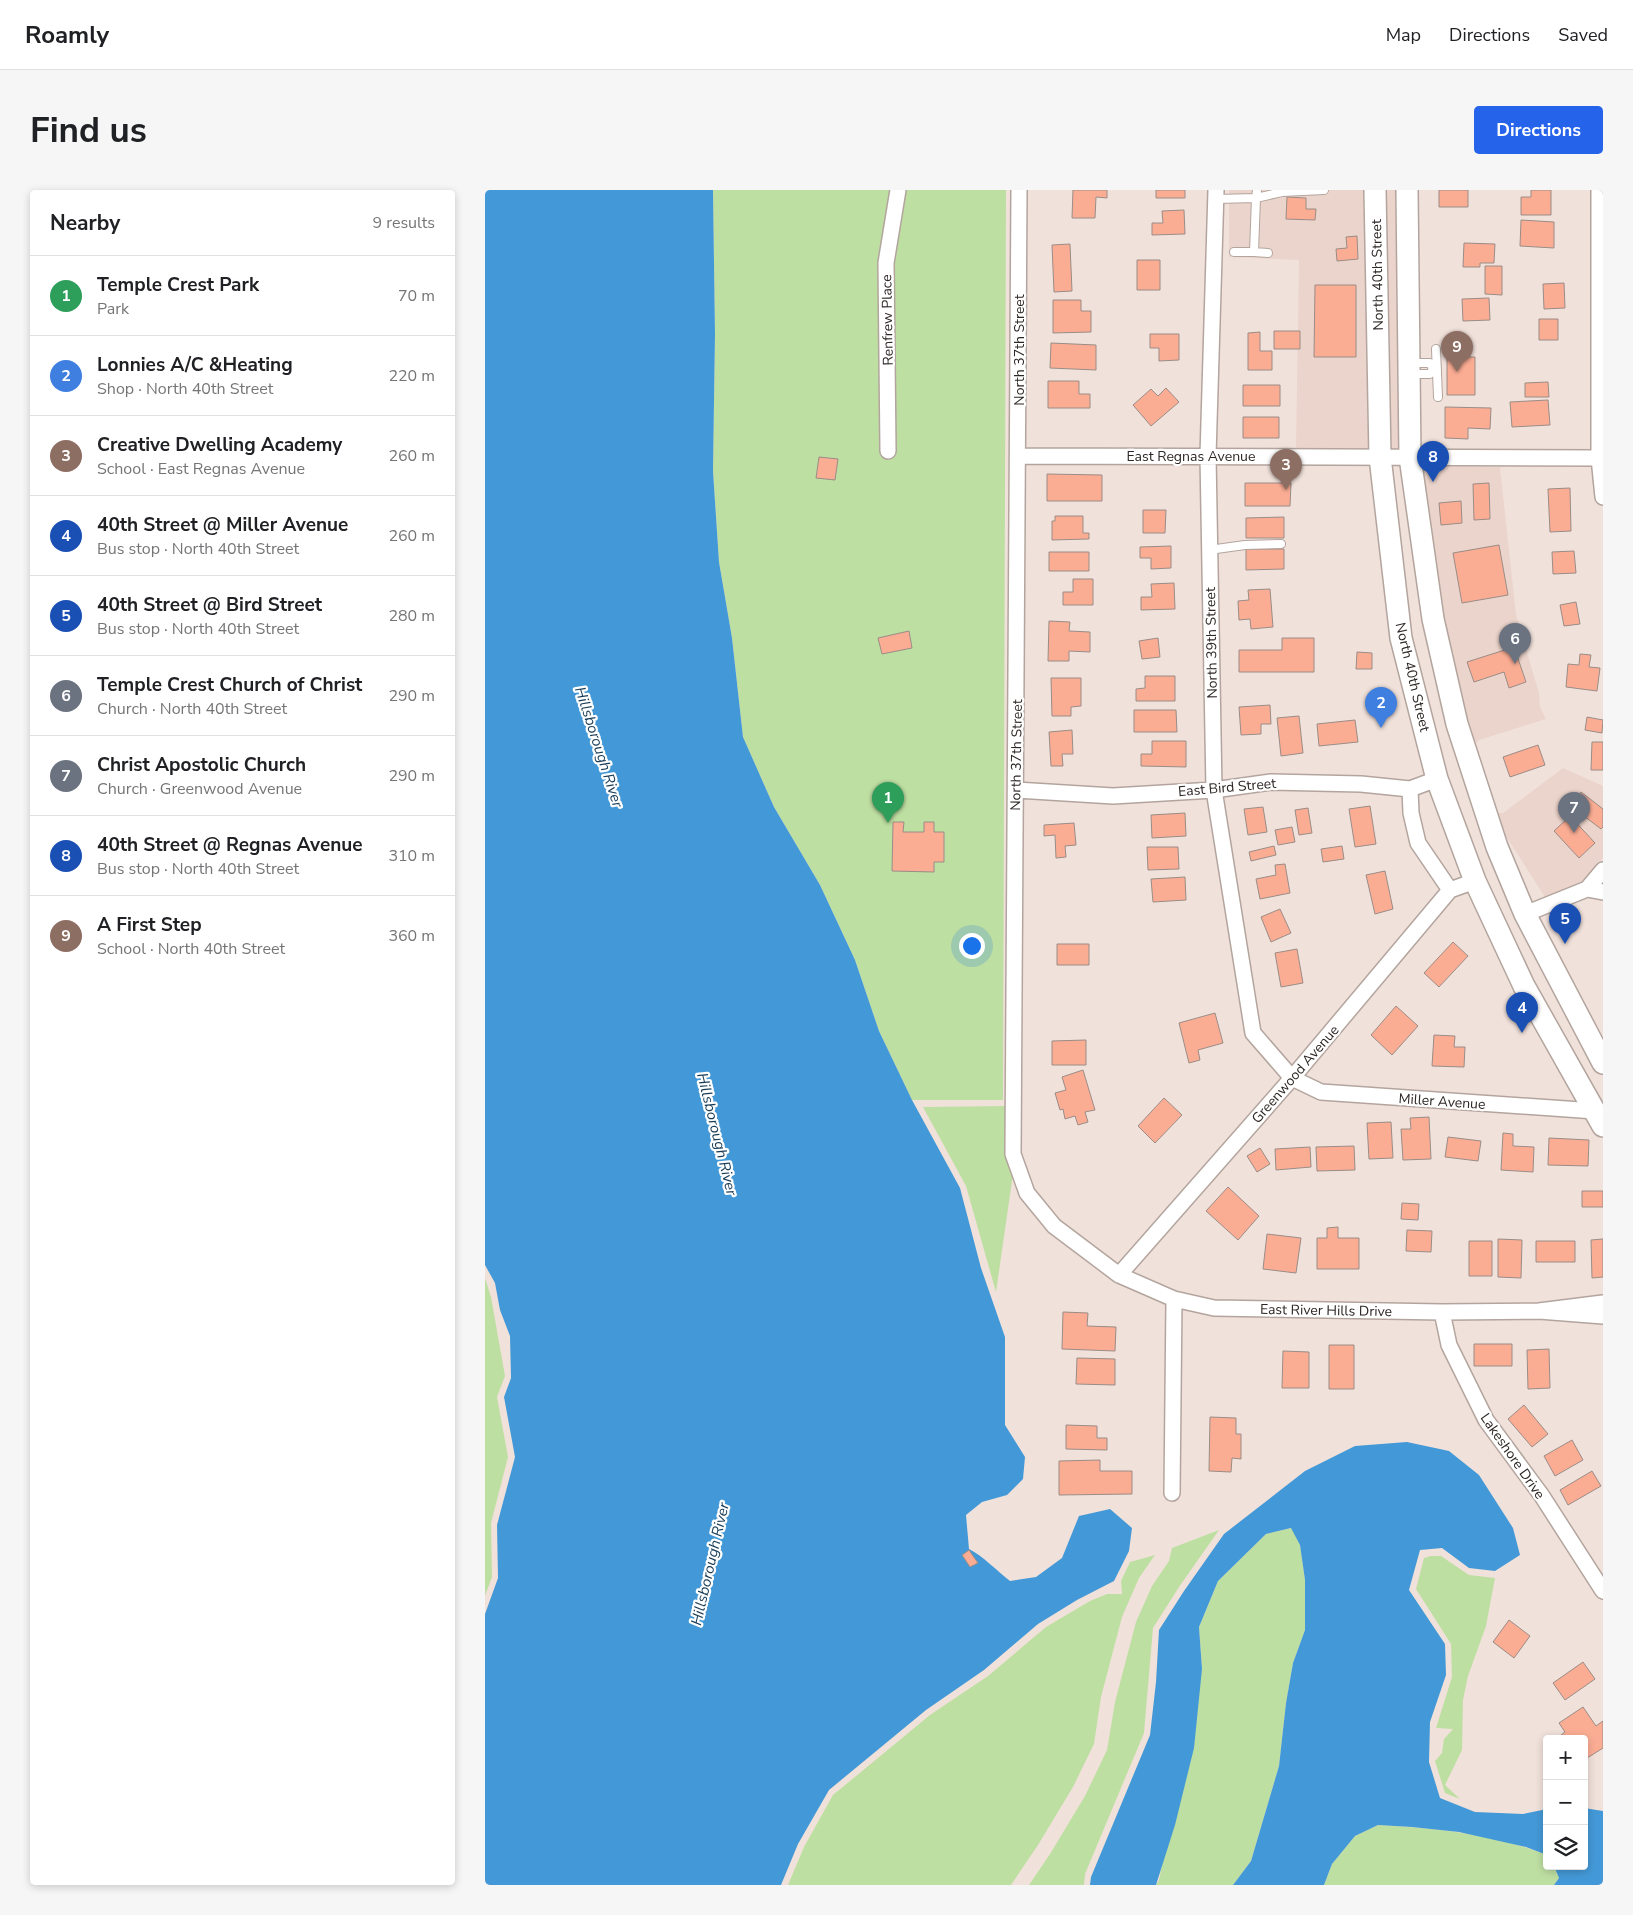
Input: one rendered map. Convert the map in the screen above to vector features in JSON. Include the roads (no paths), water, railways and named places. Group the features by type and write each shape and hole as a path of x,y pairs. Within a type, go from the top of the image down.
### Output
{"main road":[{"name":"North 40th Street","path":"1375,190 1380,457 1401,638 1437,779 1475,881 1525,986 1599,1119"},
{"path":"1407,190 1409,457 1433,619 1457,724 1494,839 1525,914 1603,1064"}],"street":[{"name":"Renfrew Place","path":"888,451 886,262 898,190"},
{"name":"North 37th Street","path":"1019,190 1019,456 1013,1154 1027,1193 1055,1226 1119,1275"},
{"path":"1599,190 1603,497"},
{"name":"North 39th Street","path":"1216,195 1208,456 1214,790 1253,1034 1293,1078"},
{"name":"East Regnas Avenue","path":"1019,456 1601,458"},
{"name":"East Bird Street","path":"1016,790 1113,796 1214,790 1271,782 1361,784 1410,789 1437,779"},
{"path":"1410,789 1411,814 1418,843 1450,890 1475,881"},
{"path":"1525,914 1587,889 1603,870"},
{"path":"1587,889 1603,892"},
{"name":"Greenwood Avenue","path":"1119,1275 1293,1078 1450,890"},
{"name":"Miller Avenue","path":"1293,1078 1321,1092 1599,1119"},
{"name":"East River Hills Drive","path":"1119,1275 1174,1299 1214,1308 1442,1312 1539,1310 1603,1303"},
{"path":"1172,1493 1174,1299"},
{"name":"East River Hills Drive","path":"1539,1310 1603,1316"},
{"name":"Lakeshore Drive","path":"1442,1312 1449,1345 1486,1420 1542,1496 1603,1592"}],"lane":[{"path":"1216,195 1324,190"},
{"path":"1254,252 1257,194"},
{"path":"1234,252 1268,253"},
{"path":"1436,349 1435,369 1438,397"},
{"path":"1409,368 1430,374 1435,369"},
{"path":"1209,550 1245,544 1281,544"}],"water":[{"name":"Hillsborough River","path":"485,190 713,190 715,334 713,471 719,562 732,638 743,737 774,807 820,885 855,960 879,1031 912,1100 960,1188 981,1268 1005,1337 1005,1425 1025,1457 1023,1479 1007,1495 982,1502 966,1515 969,1549 1010,1581 1036,1577 1062,1558 1079,1516 1110,1509 1132,1528 1129,1551 1114,1581 1077,1600 1038,1624 984,1670 926,1710 829,1790 798,1844 781,1885 485,1885 485,1614 498,1578 497,1525 515,1457 504,1397 511,1378 510,1336 500,1310 495,1283 485,1265"},
{"path":"1407,1442 1449,1451 1479,1475 1513,1528 1520,1555 1495,1571 1469,1568 1442,1548 1420,1550 1409,1590 1445,1644 1446,1675 1430,1722 1429,1762 1440,1798 1475,1812 1523,1814 1543,1810 1543,1853 1526,1847 1459,1832 1378,1825 1355,1836 1332,1864 1324,1885 1233,1885 1251,1861 1279,1766 1286,1703 1293,1663 1305,1630 1305,1580 1300,1545 1291,1528 1266,1534 1218,1581 1199,1627 1202,1669 1194,1748 1175,1825 1156,1885 1090,1885 1091,1877 1150,1735 1159,1630 1224,1534 1305,1471 1355,1446"},
{"path":"1588,1809 1603,1811 1603,1885 1554,1885 1559,1878 1556,1870 1588,1870"}],"place":[{"name":"A First Step","path":"1457,372"},
{"name":"40th Street @ Regnas Avenue","path":"1433,482"},
{"name":"Creative Dwelling Academy","path":"1286,490"},
{"name":"Temple Crest Church of Christ","path":"1515,664"},
{"name":"Lonnies A/C &Heating","path":"1381,728"},
{"name":"Temple Crest Park","path":"888,823"},
{"name":"Christ Apostolic Church","path":"1574,833"},
{"name":"40th Street @ Bird Street","path":"1565,944"},
{"name":"40th Street @ Miller Avenue","path":"1522,1033"}]}
